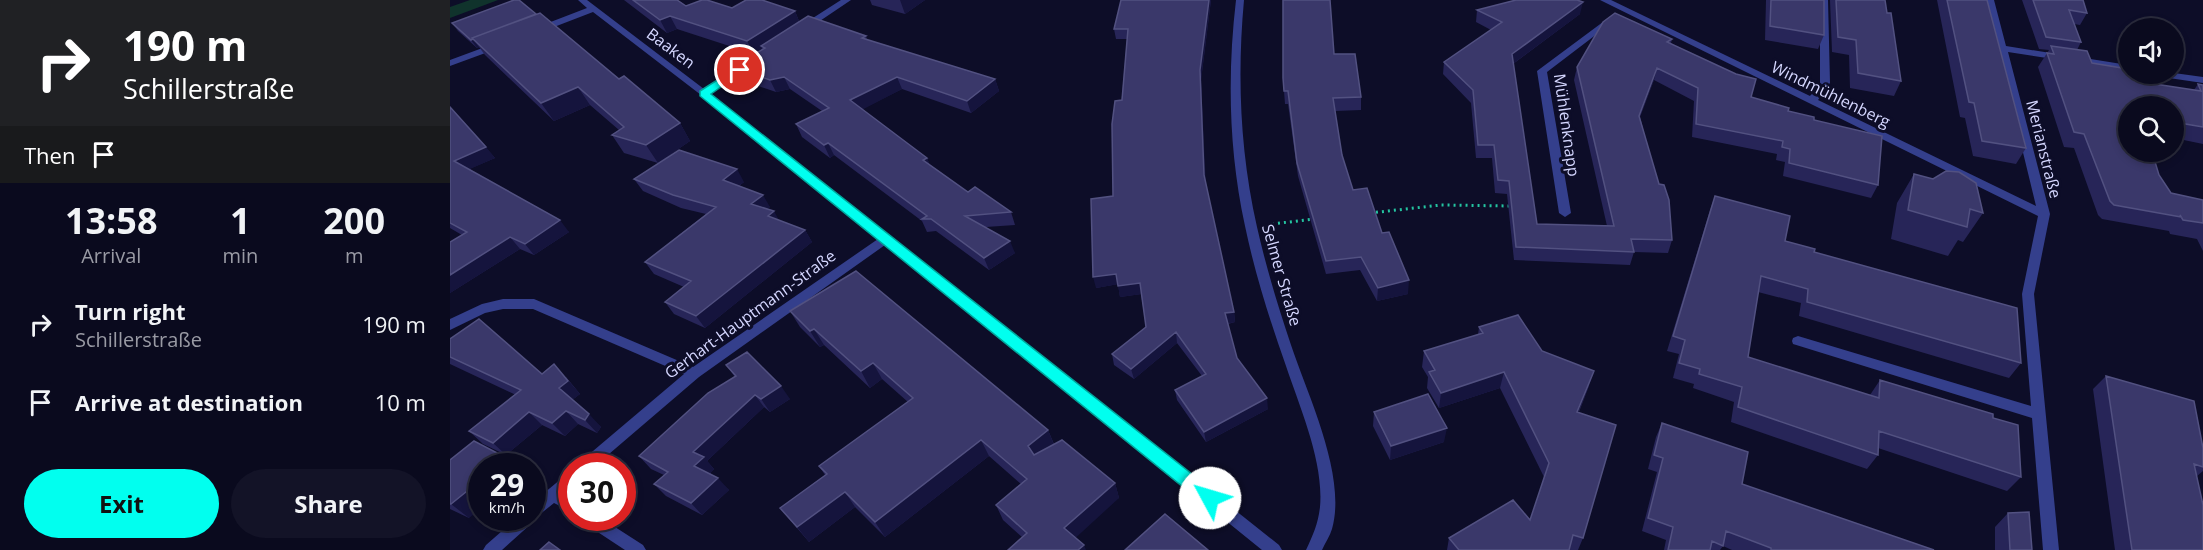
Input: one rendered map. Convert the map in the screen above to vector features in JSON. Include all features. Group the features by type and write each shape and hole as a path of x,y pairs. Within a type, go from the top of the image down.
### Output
{"street":[{"name":"Baaken","path":"582,0 704,93 884,240 1274,550"},
{"path":"799,31 847,0"},
{"name":"Selmer Straße","path":"1240,0 1236,32 1235,117 1251,226 1285,344 1316,435 1327,490 1326,523 1314,550"},
{"name":"Windmühlenberg","path":"1604,0 2044,214"},
{"path":"1812,100 1825,83 1824,0"},
{"name":"Merianstraße","path":"1990,0 2044,214 2028,294 2051,550"},
{"path":"527,34 593,9"},
{"name":"Mühlenknapp","path":"1565,213 1542,71 1624,9"},
{"path":"450,63 505,42"},
{"path":"2002,48 2118,66"},
{"path":"704,93 761,56"},
{"path":"2184,77 2203,80"},
{"name":"Gerhart-Hauptmann-Straße","path":"600,453 694,373 884,240"},
{"path":"450,325 482,309 503,304 534,304 694,373"},
{"path":"1798,341 2038,414"},
{"path":"546,500 558,490"},
{"path":"553,494 558,497"},
{"path":"491,550 512,531"},
{"path":"609,531 638,550"}],"path":[{"path":"1358,214 1441,205 1519,206"},
{"path":"1251,226 1322,218"}],"green space":[{"path":"470,0 498,0 450,18 450,7"}],"building":[{"path":"519,0 536,14 471,40 452,23"},
{"path":"633,0 677,0 686,6 707,0 732,8 746,0 762,0 795,11 747,41 670,16 660,20"},
{"path":"1121,0 1209,0 1200,70 1204,175 1234,312 1225,313 1237,358 1267,398 1204,432 1175,390 1206,374 1176,332 1131,369 1112,354 1146,327 1140,283 1118,286 1116,274 1093,277 1091,199 1113,196 1112,124 1115,101 1122,100 1128,29 1114,29"},
{"path":"1283,0 1330,0 1334,54 1355,54 1361,97 1333,98 1342,155 1353,190 1367,188 1382,233 1389,232 1409,280 1378,288 1361,257 1326,261 1297,163 1288,91 1284,91"},
{"path":"1516,0 1577,0 1583,2 1512,54 1537,224 1614,226 1577,67 1603,22 1615,13 1672,39 1667,42 1736,74 1756,79 1751,97 1789,108 1788,111 1814,117 1814,120 1882,136 1878,185 1789,163 1790,149 1782,147 1783,141 1696,124 1698,88 1657,68 1639,116 1659,184 1664,185 1669,200 1672,240 1631,239 1634,252 1516,247 1509,181 1498,180 1494,145 1478,145 1473,90 1444,62 1502,22 1477,10"},
{"path":"1771,0 1824,0 1824,35 1770,26"},
{"path":"1836,0 1885,0 1887,13 1891,13 1901,81 1858,73 1856,40 1838,37"},
{"path":"1947,0 1987,0 2026,148 1982,141 1974,103 1969,102"},
{"path":"2033,0 2083,0 2087,13 2069,10 2081,42 2046,37"},
{"path":"540,13 619,79 624,76 680,123 646,145 612,135 624,127 578,87 541,103 472,38"},
{"path":"808,16 866,36 862,38 995,79 967,101 897,77 850,100 927,158 923,160 968,192 975,187 1011,212 965,216 1010,241 984,258 931,219 922,219 927,216 828,143 824,145 796,124 829,108 784,77 770,80 740,70 756,56 753,55 765,48 761,46"},
{"path":"2051,46 2087,51 2092,63 2118,67 2118,84 2155,84 2201,91 2198,84 2203,85 2203,127 2184,124 2184,96 2118,96 2118,162 2155,162 2159,175 2171,193 2203,200 2203,223 2183,220 2180,215 2181,217 2114,205 2110,201 2084,134 2074,132 2047,53 2054,54"},
{"path":"450,107 486,147 454,161 560,220 525,244 510,237 450,275 450,242 467,232 450,223"},
{"path":"679,150 737,169 723,180 763,195 751,204 774,211 768,216 805,230 696,316 665,302 691,281 645,262 716,207 673,195 634,179"},
{"path":"1946,171 1959,172 1976,183 1983,213 1970,209 1967,227 1908,210 1914,174 1933,179"},
{"path":"1715,196 1790,216 1785,241 1815,249 1814,252 2017,308 2021,363 1807,302 1808,289 1761,276 1748,357 1879,398 1880,380 1993,414 1993,418 2018,425 2021,477 1879,431 1878,455 1738,407 1742,387 1699,374 1700,369 1679,363 1685,340 1673,336"},
{"path":"856,271 1048,430 1028,446 1034,455 1062,440 1115,483 1064,528 1084,545 1078,550 1008,550 1027,533 996,505 1027,479 981,440 875,522 845,492 797,527 780,508 827,474 819,466 913,398 873,363 861,371 814,329 810,331 790,311"},
{"path":"1518,315 1542,351 1594,371 1577,412 1616,425 1583,538 1573,535 1569,550 1459,550 1449,538 1513,500 1530,520 1549,463 1504,372 1441,393 1429,372 1435,370 1424,351 1483,333 1479,327"},
{"path":"479,319 542,374 554,364 568,381 559,388 589,414 585,420 566,411 552,423 529,412 493,443 469,431 521,390 450,357 450,339"},
{"path":"747,352 781,386 761,399 755,395 693,452 704,457 694,466 718,478 691,503 654,484 668,472 639,456 708,393 736,376 726,365"},
{"path":"2106,376 2194,401 2203,448 2203,467 2194,464 2203,505 2203,550 2132,550"},
{"path":"1428,394 1447,428 1391,446 1374,412"},
{"path":"1662,423 1748,452 1742,484 1934,550 1771,550 1771,548 1726,531 1723,546 1712,541 1710,550 1668,550 1673,527 1648,518 1663,458 1654,455"},
{"path":"474,441 497,453 468,453 468,490 451,504 450,460"},
{"path":"2029,512 2032,550 2010,550 2008,513"},
{"path":"1165,514 1208,550 1125,550"},
{"path":"549,542 560,550 540,550"}],"route":[{"path":"740,70 704,93 884,240 1210,498"}]}
